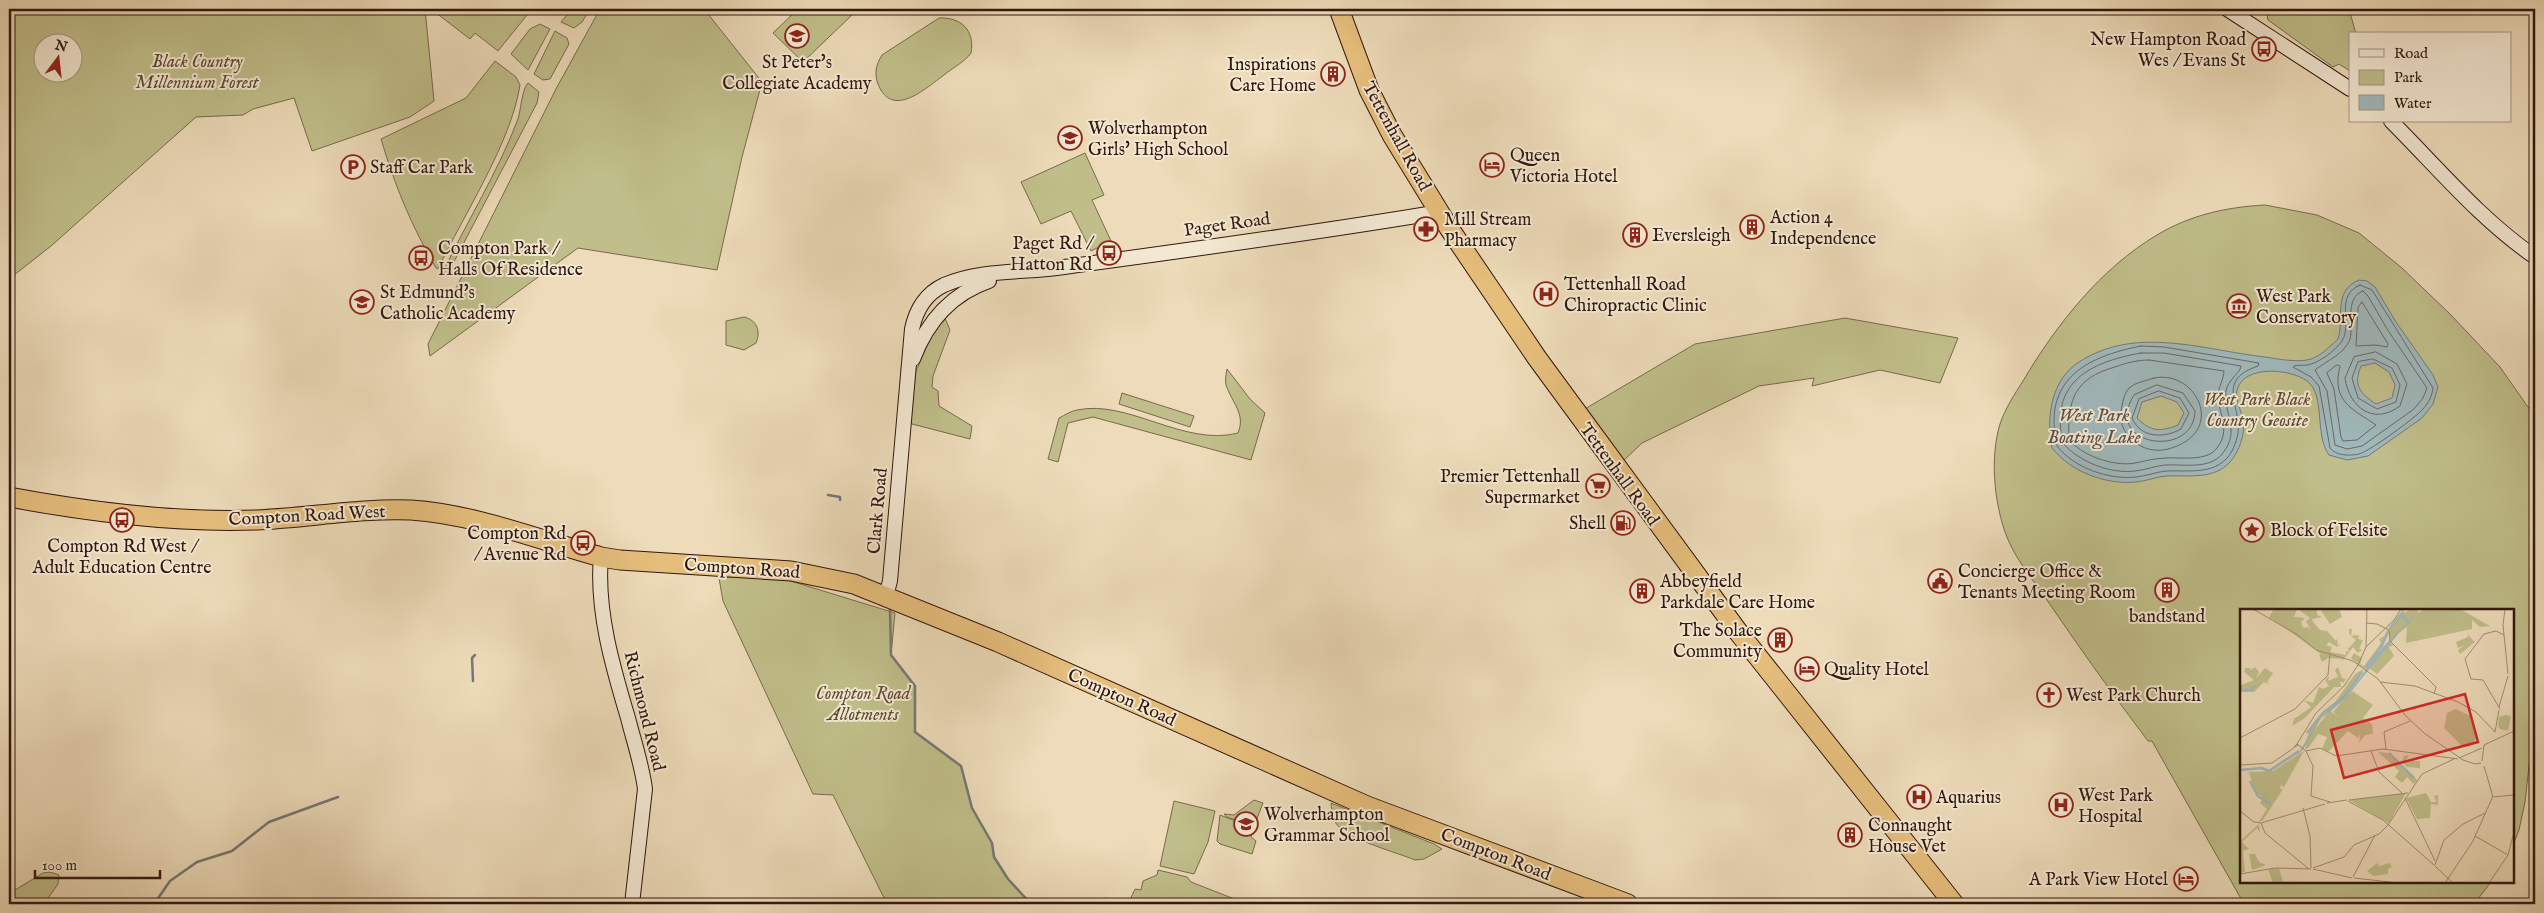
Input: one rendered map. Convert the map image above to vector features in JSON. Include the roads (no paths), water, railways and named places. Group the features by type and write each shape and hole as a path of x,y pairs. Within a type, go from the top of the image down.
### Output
{"highway":[{"name":"Tettenhall Road","path":"1339,9 1369,90 1392,134 1440,212 1578,416 1700,582 1954,904"},
{"name":"Compton Road West","path":"9,497 144,516 199,520 257,520 410,510 445,514 601,557"},
{"name":"Compton Road","path":"601,557 620,560 806,572 846,582 886,596 998,642 1366,806 1628,904"}],"street":[{"path":"2227,9 2349,88"},
{"path":"2392,122 2489,222 2535,257"},
{"name":"Paget Road","path":"903,429 914,318 921,305 935,291 959,281 1440,212"},
{"name":"Paget Road","path":"909,368 929,326 954,300 976,286 1019,273"},
{"name":"Clark Road","path":"886,596 890,581 903,429"},
{"name":"Richmond Road","path":"601,557 600,579 607,631 644,789 632,904"}],"water":[{"name":"West Park Boating Lake","path":"2359,280 2367,281 2375,287 2396,322 2433,375 2438,387 2433,404 2422,418 2368,456 2347,460 2329,455 2322,437 2318,405 2313,387 2300,377 2269,371 2249,376 2241,382 2237,390 2237,401 2244,424 2243,436 2239,448 2230,462 2216,472 2200,475 2166,476 2136,482 2113,481 2101,479 2079,470 2069,464 2052,448 2050,424 2053,400 2062,379 2079,362 2101,351 2123,345 2147,342 2194,346 2286,360 2302,361 2311,359 2324,352 2338,339 2342,298 2345,291","holes":["2375,363 2389,372 2395,385 2392,398 2376,404 2362,392 2358,384 2361,366","2161,396 2177,402 2184,413 2178,425 2161,430 2151,428 2137,418 2142,402"]}],"waterway":[{"path":"828,495 840,497 840,500"},
{"path":"890,609 891,655 915,686 915,732 961,766 972,808 992,843 994,857 1008,879 1031,904"},
{"path":"473,681 472,658 475,655"},
{"path":"154,904 170,881 197,862 232,851 269,822 338,797"}],"place":[{"name":"St Peter's Collegiate Academy","path":"797,36"},
{"name":"New Hampton Road Wes / Evans St","path":"2264,49"},
{"name":"Inspirations Care Home","path":"1333,74"},
{"name":"Wolverhampton Girls' High School","path":"1070,138"},
{"name":"Queen Victoria Hotel","path":"1492,165"},
{"name":"Staff Car Park","path":"353,167"},
{"name":"Action 4 Independence","path":"1752,227"},
{"name":"Mill Stream Pharmacy","path":"1426,229"},
{"name":"Eversleigh","path":"1635,235"},
{"name":"Paget Rd / Hatton Rd","path":"1109,253"},
{"name":"Compton Park / Halls Of Residence","path":"421,258"},
{"name":"Tettenhall Road Chiropractic Clinic","path":"1546,294"},
{"name":"St Edmund's Catholic Academy","path":"362,302"},
{"name":"West Park Conservatory","path":"2239,306"},
{"name":"Premier Tettenhall Supermarket","path":"1598,486"},
{"name":"Compton Rd West / Adult Education Centre","path":"122,520"},
{"name":"Shell","path":"1623,523"},
{"name":"Block of Felsite","path":"2252,530"},
{"name":"Compton Rd / Avenue Rd","path":"583,543"},
{"name":"Concierge Office & Tenants Meeting Room","path":"1940,581"},
{"name":"bandstand","path":"2167,590"},
{"name":"Abbeyfield Parkdale Care Home","path":"1642,591"},
{"name":"The Solace Community","path":"1780,640"},
{"name":"Quality Hotel","path":"1807,669"},
{"name":"West Park Church","path":"2049,695"},
{"name":"Aquarius","path":"1919,797"},
{"name":"West Park Hospital","path":"2061,805"},
{"name":"Wolverhampton Grammar School","path":"1246,824"},
{"name":"Connaught House Vet","path":"1850,835"},
{"name":"A Park View Hotel","path":"2186,879"}],"park label":[{"name":"Black Country Millennium Forest","path":"197,71"},
{"name":"West Park Black Country Geosite","path":"2257,409"},
{"name":"Compton Road Allotments","path":"863,703"}]}
